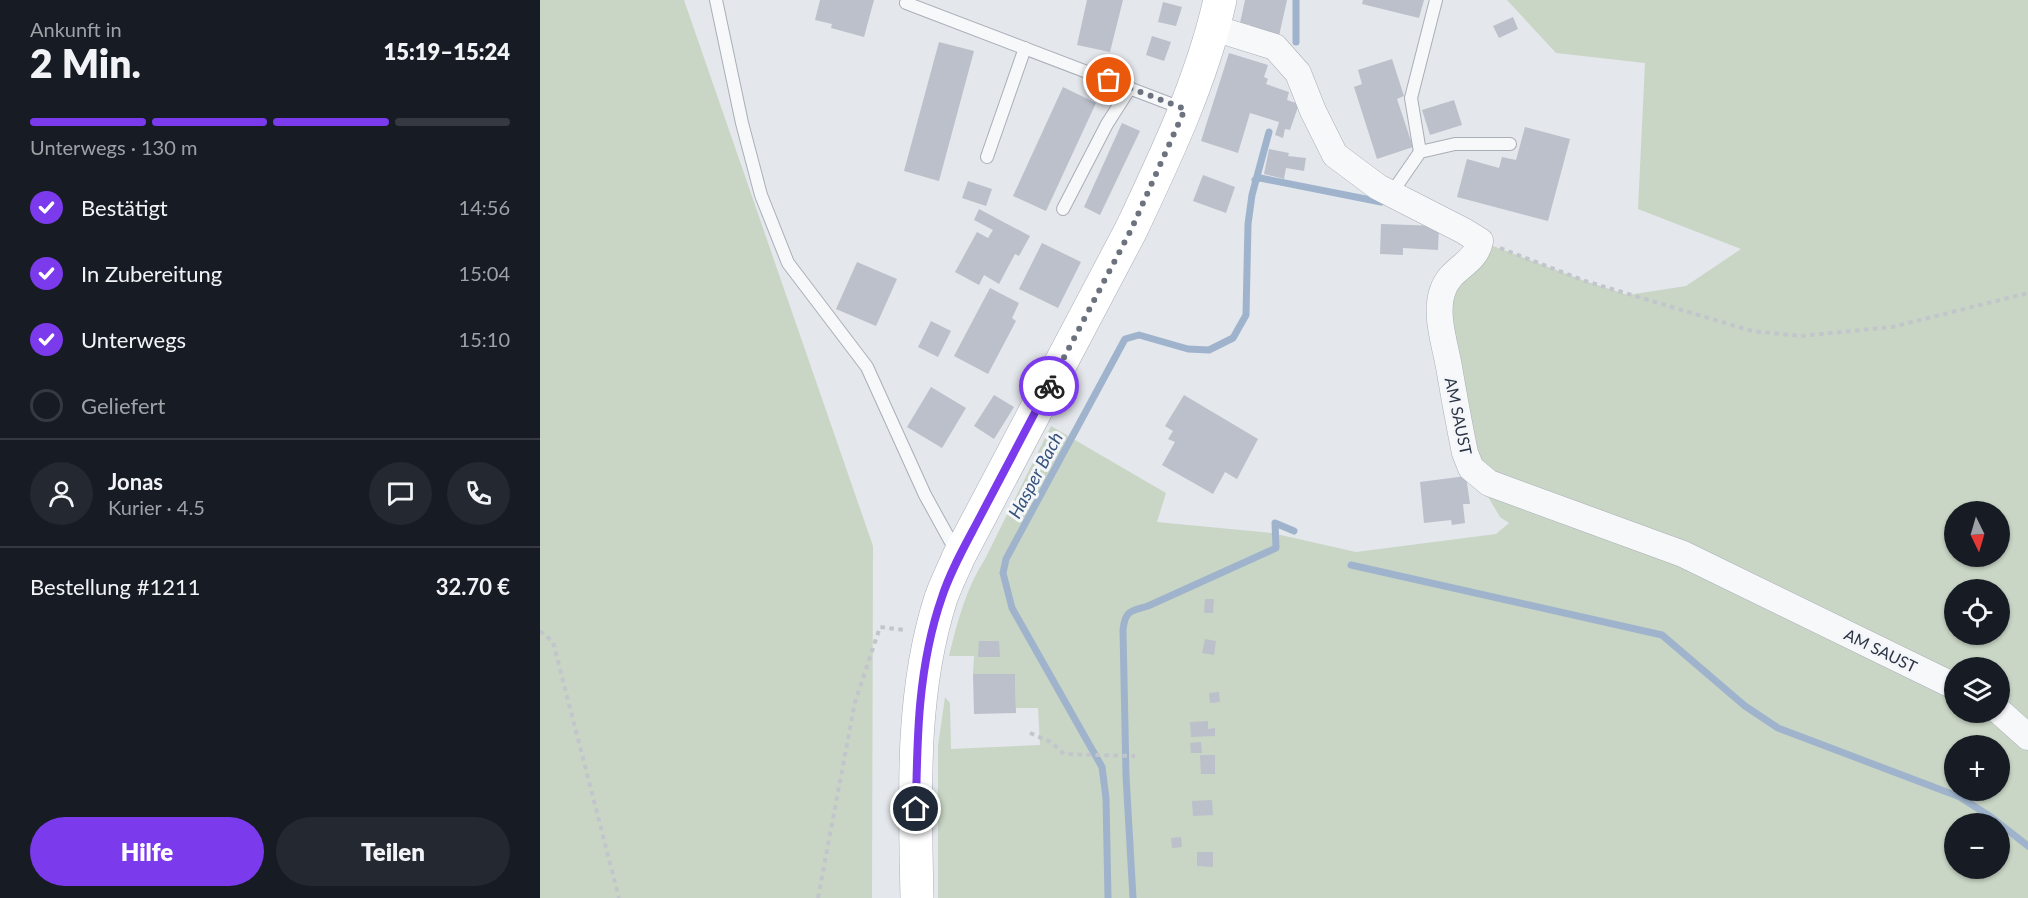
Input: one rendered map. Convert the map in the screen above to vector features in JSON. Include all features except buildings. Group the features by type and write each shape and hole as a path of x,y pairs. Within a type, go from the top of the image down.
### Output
{"main road":[{"path":"917,898 917,736 923,678 931,633 942,596 959,556 1131,230 1185,109 1217,14"}],"street":[{"path":"1217,14 1275,48 1298,73 1313,111 1335,155 1378,187 1480,241"},
{"name":"AM SAUST","path":"1480,241 1478,252 1468,263 1450,276 1442,291 1440,317 1464,453 1471,468 1489,483 1683,554 1944,681"},
{"path":"2010,721 2028,737"}],"lane":[{"path":"716,0 742,123 761,195 788,263 867,367 925,495 959,556"},
{"path":"1420,152 1411,98 1436,0"},
{"path":"906,3 1185,109"},
{"path":"987,158 1025,48"},
{"path":"1063,209 1107,124 1130,88"},
{"path":"1391,194 1420,152 1455,144 1510,144"}],"path":[{"path":"1480,241 1585,281 1752,331 1801,336 1892,327 2028,293"},
{"path":"818,898 855,702 880,627 931,633"},
{"path":"540,631 553,642 619,898"},
{"path":"1030,733 1051,742 1064,754 1135,756"}],"green space":[{"path":"540,0 684,0 873,546 872,898 540,898"},
{"path":"1507,0 2028,0 2028,734 2010,717 2010,657 1944,657 1944,723 2008,723 2028,740 2028,898 938,898 938,746 945,697 950,703 951,749 1040,745 1038,708 1016,708 1015,674 973,674 974,656 949,656 972,582 1051,426 1166,493 1157,522 1272,533 1356,552 1496,534 1509,523 1500,517 1471,468 1440,317 1480,241 1628,295 1686,286 1741,249 1638,209 1645,63 1556,53"}],"waterway":[{"name":"Hasper Bach","path":"1296,0 1296,42"},
{"name":"Hasper Bach","path":"1108,898 1106,798 1102,767 1012,608 1003,573 1006,559 1125,339 1139,335 1188,349 1209,350 1233,338 1246,315 1248,224 1252,195 1269,132"},
{"path":"1255,180 1260,178 1381,202"},
{"path":"1133,898 1126,776 1123,630 1125,619 1130,612 1276,548 1275,523 1294,531"},
{"path":"1351,565 1662,635 1745,706 1778,728 1960,797 1991,817 2028,846"}],"way so far":[{"path":"1049,386 1131,230 1185,109 1109,80"}],"route":[{"path":"916,809 917,736 924,666 942,596 959,556 1049,386"}]}
